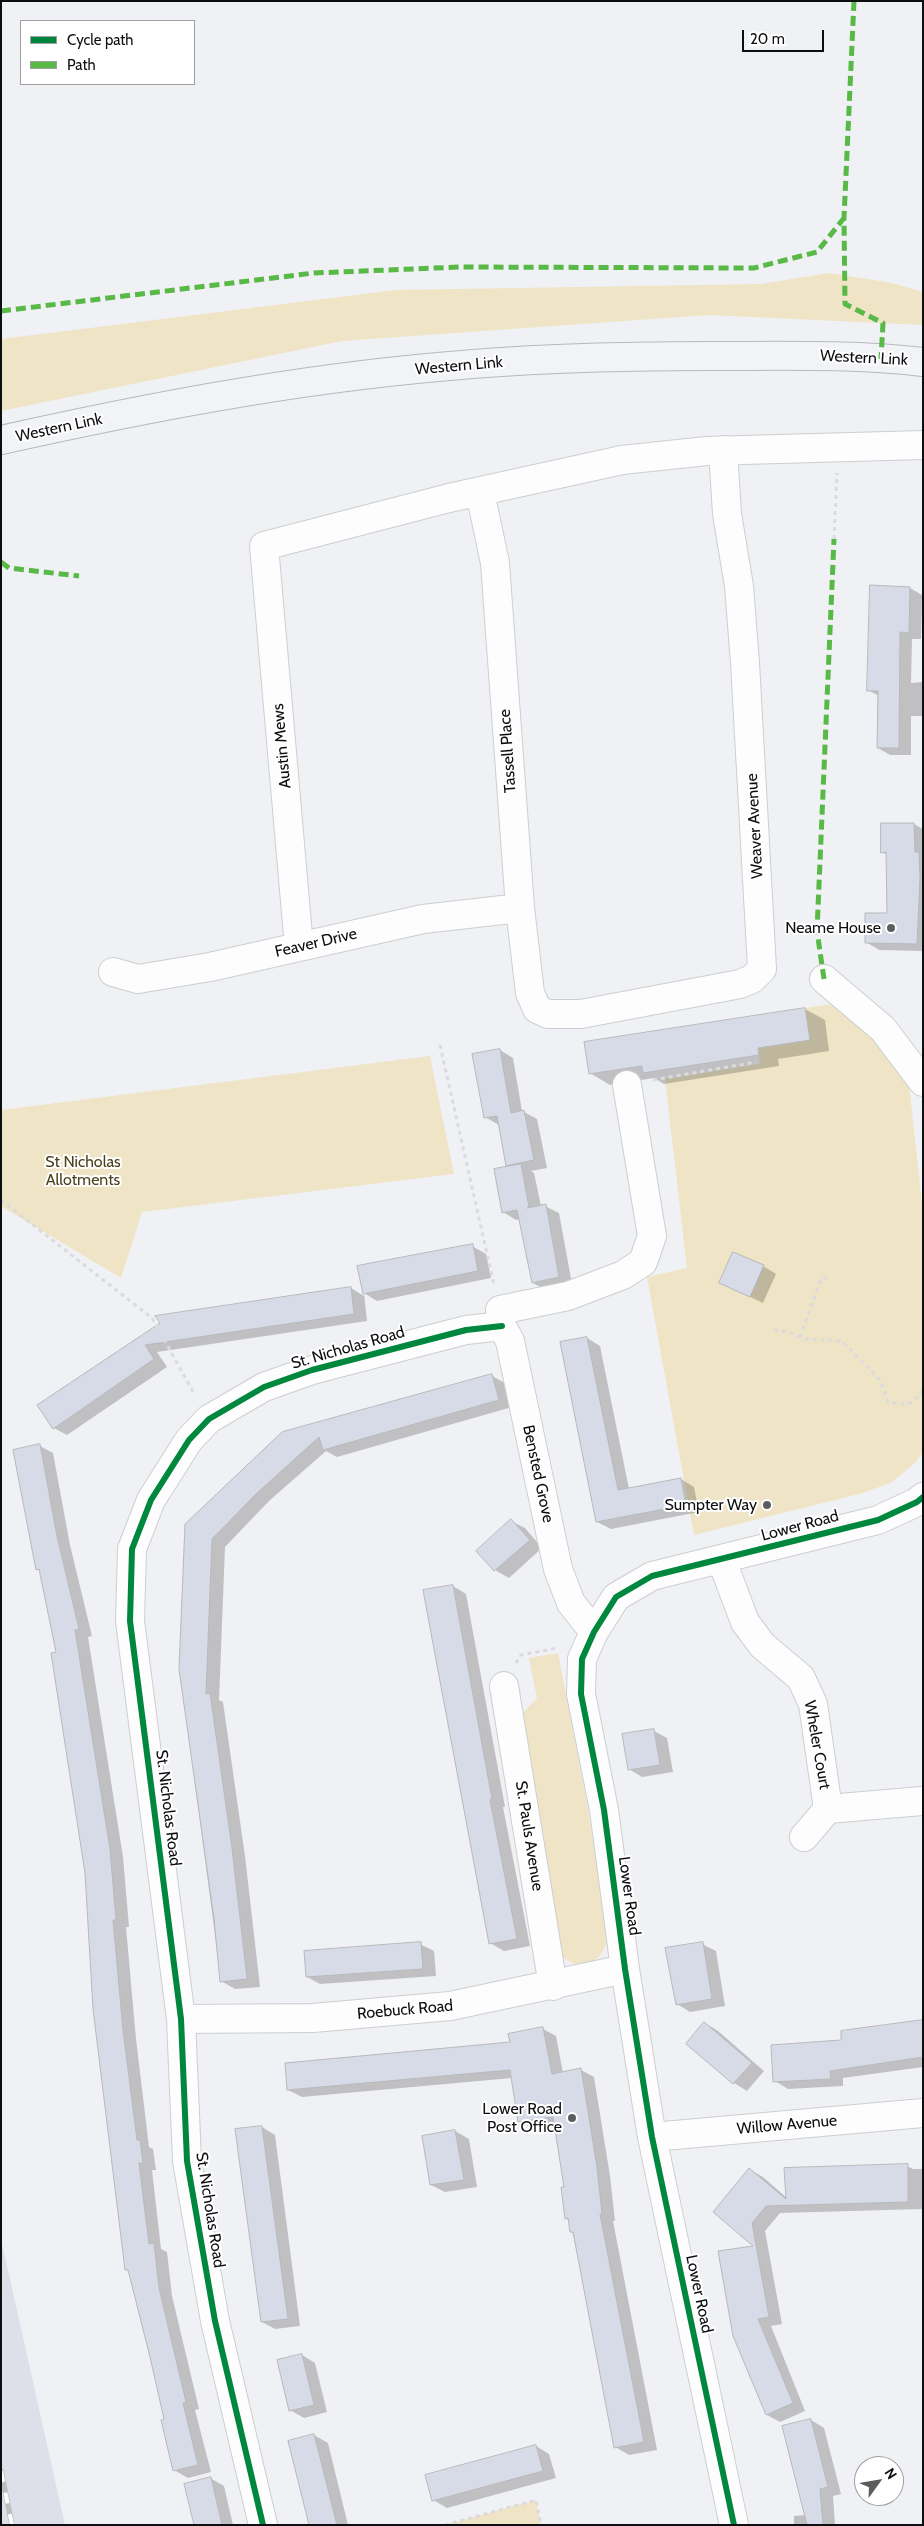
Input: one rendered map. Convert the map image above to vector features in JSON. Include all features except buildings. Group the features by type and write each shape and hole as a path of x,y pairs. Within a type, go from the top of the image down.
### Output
{"main road":[{"name":"Western Link","path":"7,439 160,407 296,384 439,367 591,356 817,356 923,362"}],"street":[{"path":"480,492 622,460 723,450 923,444"},
{"name":"Weaver Avenue","path":"537,1008 554,1015 581,1014 740,984 752,979 762,969 745,663 739,586 727,514 723,450"},
{"name":"Austin Mews","path":"299,947 264,546 480,492"},
{"name":"Tassell Place","path":"480,492 495,563 520,908 530,992 537,1008"},
{"name":"Feaver Drive","path":"113,972 138,979 210,967 423,919 520,908"},
{"path":"824,979 883,1029 923,1082"},
{"path":"501,1318 568,1296 623,1274 643,1262 652,1236 627,1085"},
{"name":"St. Nicholas Road","path":"263,2525 215,2321 187,2161 181,2019 130,1621 132,1549 151,1500 189,1440 209,1419 264,1388 312,1370 466,1330 501,1318"},
{"name":"Bensted Grove","path":"501,1318 510,1341 558,1570 571,1603 594,1632"},
{"name":"Lower Road","path":"734,2525 652,2137 625,1969 604,1810 581,1694 582,1659 594,1632 616,1597 652,1576 722,1561 878,1520 918,1502 923,1497"},
{"name":"Wheler Court","path":"722,1561 745,1622 762,1646 801,1678 813,1704 828,1809"},
{"name":"St. Pauls Avenue","path":"504,1686 553,1986"},
{"name":"Wheler Court","path":"804,1837 828,1809 922,1801"},
{"name":"Roebuck Road","path":"181,2019 313,2018 440,2007 553,1986 625,1969"},
{"name":"Willow Avenue","path":"652,2137 923,2113"}],"path":[{"path":"834,539 838,448"},
{"path":"440,1045 501,1318"},
{"path":"627,1085 756,1062"},
{"path":"1,1200 152,1318 209,1419"},
{"path":"800,1337 821,1279 831,1277"},
{"path":"774,1330 805,1339 842,1341 880,1380 888,1402 909,1404 916,1400 923,1389"},
{"path":"504,1686 521,1655 562,1648 582,1659"},
{"path":"445,2525 536,2500 541,2525"}],"shaded area":[{"path":"1,2240 4,2252 65,2525 1,2525"}],"green space":[{"path":"829,273 892,283 923,292 923,325 709,315 342,341 1,411 1,339 396,290 761,284"},
{"path":"831,1004 853,1022 868,1029 906,1079 910,1093 923,1213 923,1452 915,1463 892,1482 863,1493 694,1535 647,1277 687,1268 665,1079 760,1064 758,1048 810,1040 805,1008"},
{"name":"St Nicholas Allotments","path":"430,1056 454,1174 142,1212 121,1278 1,1206 1,1110"},
{"path":"558,1653 587,1804 609,1936 606,1945 597,1959 584,1965 569,1961 561,1955 520,1716 537,1698 529,1658"},
{"path":"536,2500 541,2525 445,2525"}],"railway":[{"path":"1,2471 12,2525"}],"marked path":[{"path":"854,1 844,218 845,304 883,323 881,359"},
{"path":"1,311 314,273 461,267 754,268 817,252 844,218"},
{"path":"824,979 817,931 834,539"},
{"path":"1,562 9,568 79,576"}],"cycle path":[{"path":"263,2525 215,2321 187,2161 181,2019 130,1621 132,1549 151,1500 189,1440 209,1419 264,1387 312,1370 466,1330 502,1326"},
{"path":"734,2525 652,2137 625,1969 604,1810 581,1694 582,1659 594,1632 616,1597 652,1576 878,1520 917,1502 923,1497"}],"place":[{"name":"Neame House","path":"891,928"},
{"name":"Sumpter Way","path":"767,1505"},
{"name":"Lower Road Post Office","path":"572,2118"}]}
